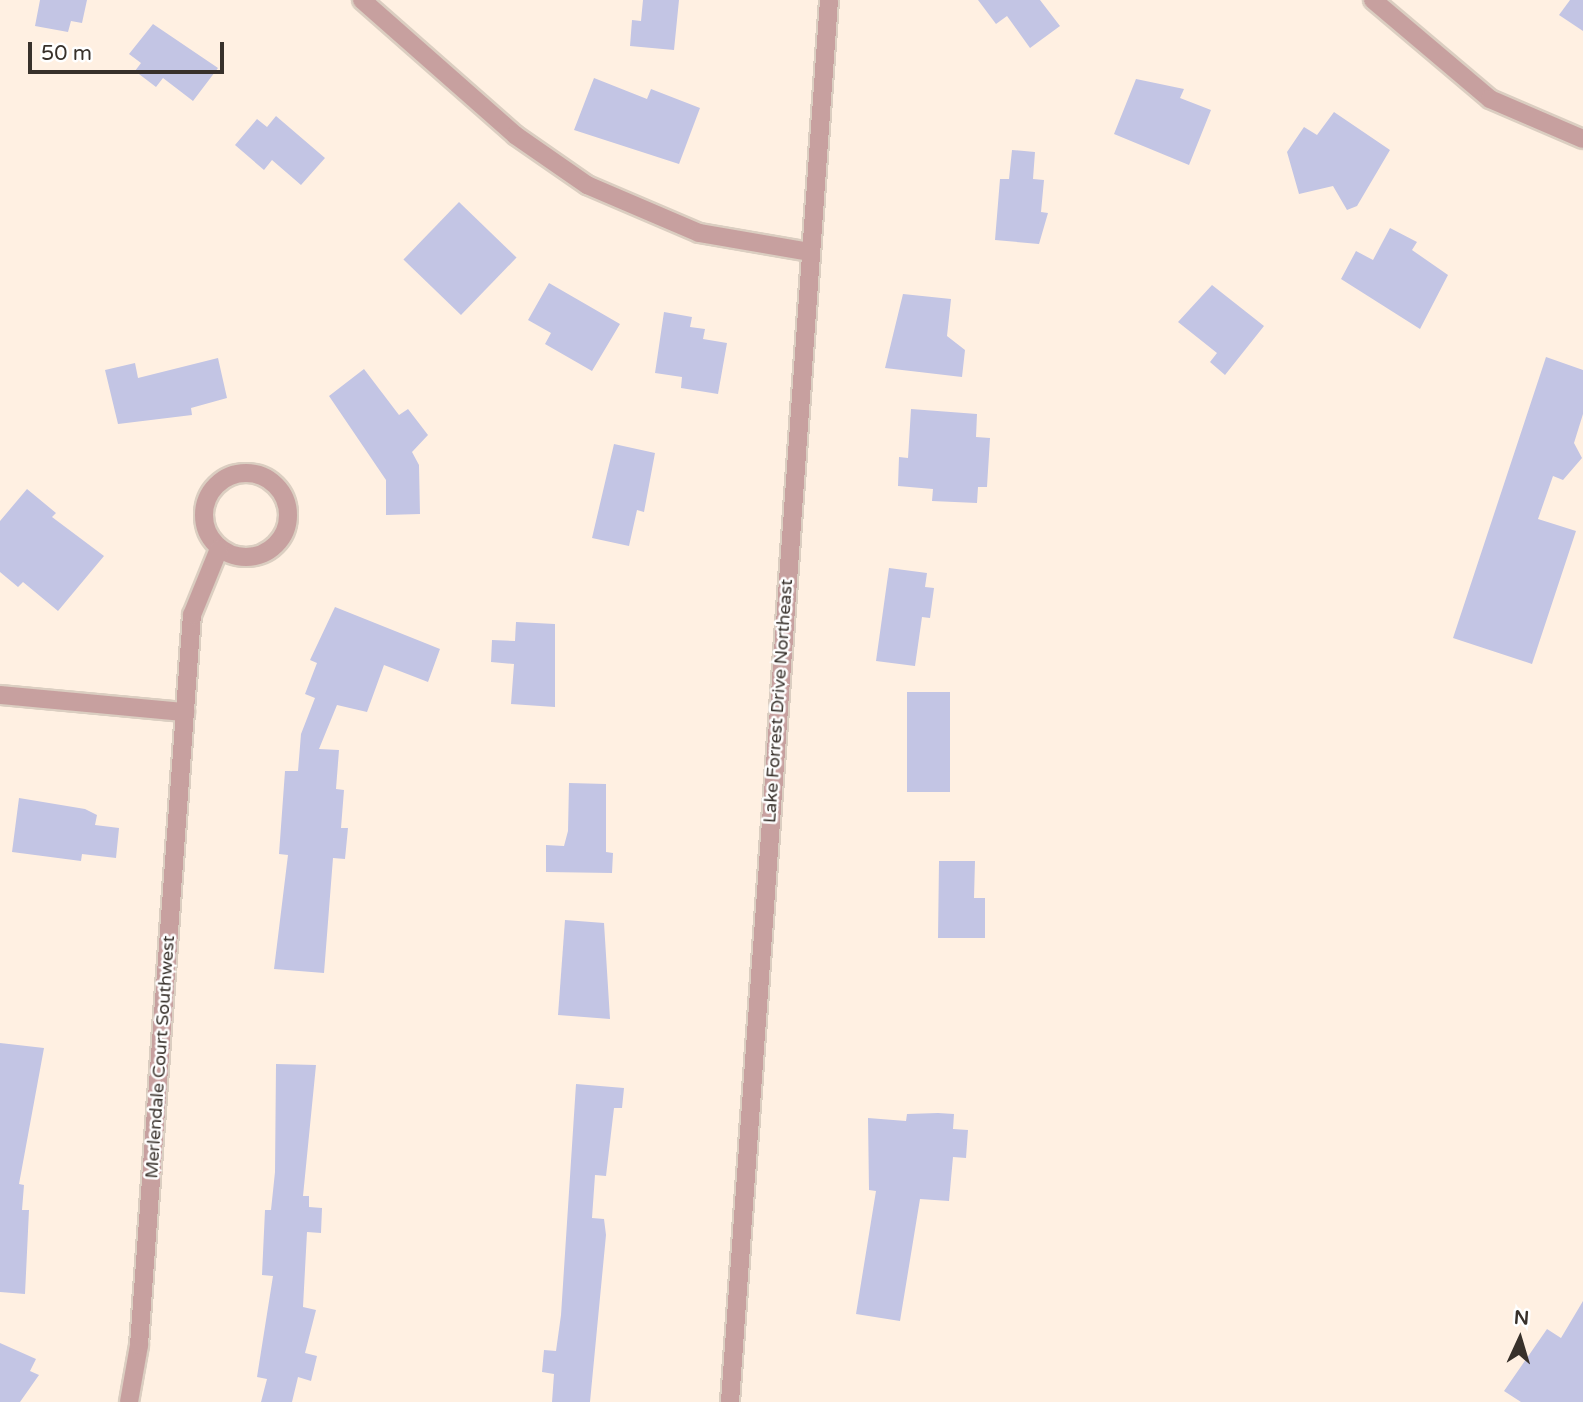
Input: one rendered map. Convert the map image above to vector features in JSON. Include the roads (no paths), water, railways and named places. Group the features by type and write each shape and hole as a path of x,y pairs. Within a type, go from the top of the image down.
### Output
{"street":[{"path":"362,0 515,135 587,185 699,233 810,252"},
{"name":"Lake Forrest Drive Northeast","path":"730,1402 829,0"},
{"path":"1373,0 1490,99 1583,139"},
{"path":"264,477 282,491 289,512 285,534 270,551 247,558 219,549 206,531 203,509 211,490 225,478 264,477"},
{"name":"Merlendale Court Southwest","path":"129,1402 139,1345 192,615 219,549"},
{"path":"0,695 185,712"}]}
